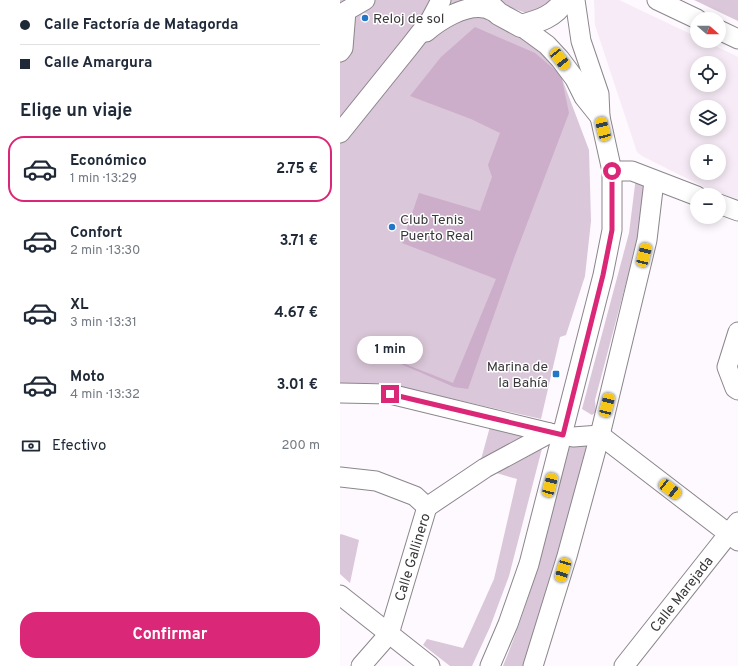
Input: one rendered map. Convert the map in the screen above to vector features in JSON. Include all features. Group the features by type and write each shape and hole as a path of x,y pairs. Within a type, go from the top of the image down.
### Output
{"main road":[{"path":"492,7 521,26 543,20 559,9 564,0"}],"street":[{"path":"340,52 343,48 346,11 365,0"},
{"path":"340,133 431,19 440,0"},
{"path":"490,666 508,624 529,564 556,434 603,275 612,230 612,171 600,117 599,94 581,41 575,0"},
{"path":"657,0 690,16"},
{"path":"410,46 439,21 475,8 492,7"},
{"path":"521,26 547,45 560,59 575,79 587,102 600,117"},
{"path":"726,33 738,39"},
{"path":"612,171 632,171 690,193"},
{"path":"533,666 567,556 600,435 647,240 654,180"},
{"path":"726,207 738,211"},
{"path":"738,332 727,367 738,390"},
{"path":"340,393 390,394 556,434 573,437 600,435 735,532"},
{"path":"427,507 485,468 556,434"},
{"name":"Calle Gallinero","path":"340,477 376,482 415,496 427,507 389,634 360,666"},
{"name":"Calle Marejada","path":"624,666 735,532"},
{"path":"340,595 430,666"}],"shaded area":[{"path":"340,0 465,0 466,3 533,45 558,68 589,150 591,221 585,276 566,335 560,337 541,419 384,383 340,384"},
{"path":"501,0 556,0 529,14 509,7"},
{"path":"594,0 619,0 690,34 690,48 719,48 738,57 738,199 726,195 726,188 706,188 690,180 642,156 637,152 595,25"},
{"path":"694,0 738,0 738,21 726,15 726,12 719,12"},
{"path":"475,27 535,53 561,75 569,113 514,258 468,389 454,387 357,345 453,383 496,279 402,243 419,193 480,211 492,177 488,165 500,133 471,119 410,96 441,57"},
{"path":"636,177 647,184 640,228 595,400 596,412 592,415 582,409 629,233"},
{"path":"491,423 545,437 509,576 490,627 472,666 450,666 423,645 427,639 463,648 494,579 517,479 486,470 480,463"},
{"path":"592,440 531,648 524,666 503,666 514,639 532,584 569,444"},
{"path":"341,534 359,540 350,583 340,574"}],"place":[{"name":"Reloj de sol","path":"365,18"},
{"name":"Club Tenis Puerto Real","path":"392,227"},
{"name":"Marina de la Bahía","path":"556,374"}],"route":[{"path":"390,394 463,413 563,435 603,275 612,230 612,171"}]}
